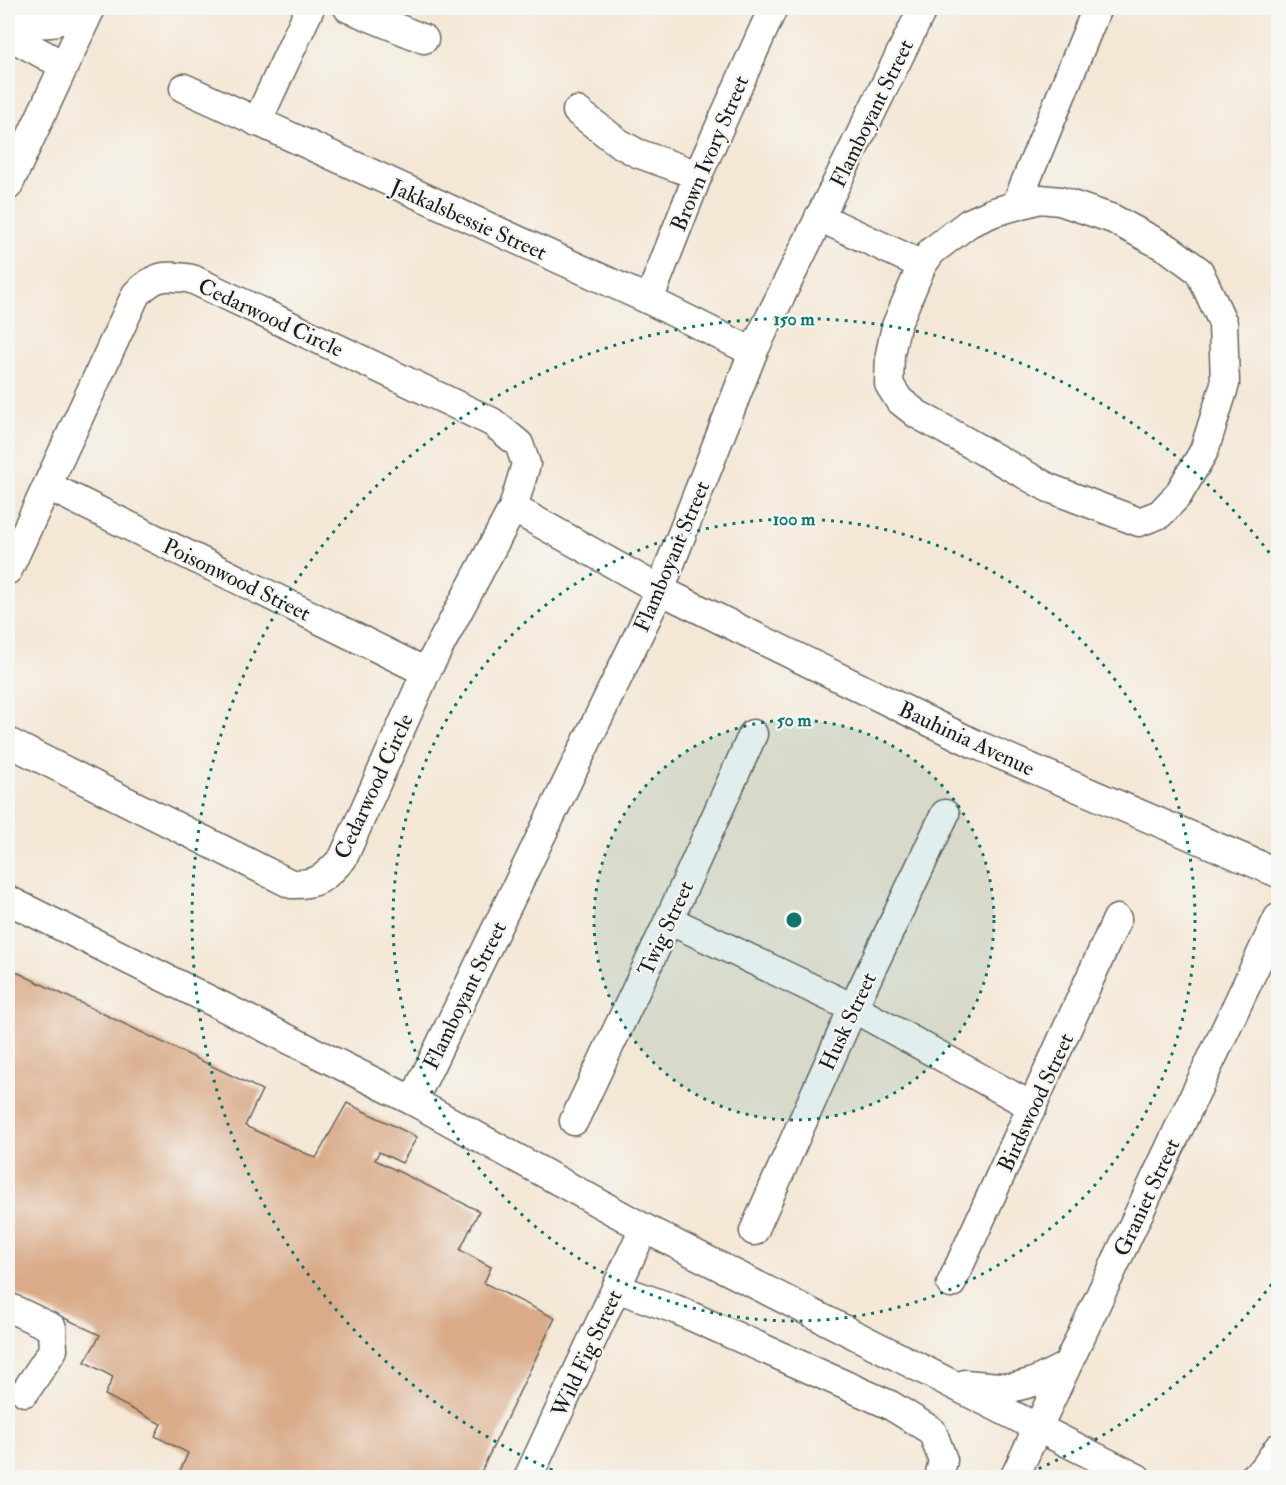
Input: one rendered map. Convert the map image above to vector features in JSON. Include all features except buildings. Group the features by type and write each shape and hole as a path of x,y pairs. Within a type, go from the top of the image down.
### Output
{"street":[{"path":"348,8 424,39"},
{"name":"Brown Ivory Street","path":"649,300 698,175 773,8"},
{"name":"Flamboyant Street","path":"413,1101 660,590 753,352 923,8"},
{"path":"1016,205 1097,8"},
{"path":"8,25 51,23 91,9"},
{"path":"8,186 91,9"},
{"path":"257,122 301,11"},
{"path":"8,34 63,65"},
{"name":"Jakkalsbessie Street","path":"184,88 649,300 753,352"},
{"path":"577,111 619,143 637,153 698,175"},
{"path":"1040,199 1060,201 1104,216 1169,249 1199,271 1223,323 1225,384 1204,451 1178,495 1160,514 1139,522 1049,488 952,436 899,400 889,384 890,354 896,326 922,265 932,251 969,223 994,212 1040,199"},
{"path":"819,217 922,265"},
{"name":"Cedarwood Circle","path":"8,570 136,294 150,281 168,276 192,279 492,422 519,444 526,464 513,508 426,672 343,858 327,874 310,885 291,884 8,742"},
{"name":"Poisonwood Street","path":"48,486 426,672"},
{"path":"513,508 660,590"},
{"name":"Bauhinia Avenue","path":"660,590 975,744 1278,873"},
{"name":"Twig Street","path":"574,1121 669,920 753,734"},
{"name":"Husk Street","path":"754,1231 853,1008 945,814"},
{"path":"8,900 413,1101 644,1228 1137,1478"},
{"name":"Graniet Street","path":"1014,1478 1278,918"},
{"path":"669,920 853,1008 1033,1107"},
{"name":"Birdswood Street","path":"951,1284 1117,920"},
{"name":"Wild Fig Street","path":"528,1478 644,1228"},
{"path":"616,1288 675,1309 890,1405 932,1431 943,1460 939,1478"},
{"path":"8,1307 52,1328 52,1350 26,1392"},
{"path":"951,1383 1011,1388 1034,1382 1066,1366"},
{"path":"1253,1478 1264,1469 1278,1448"}]}
